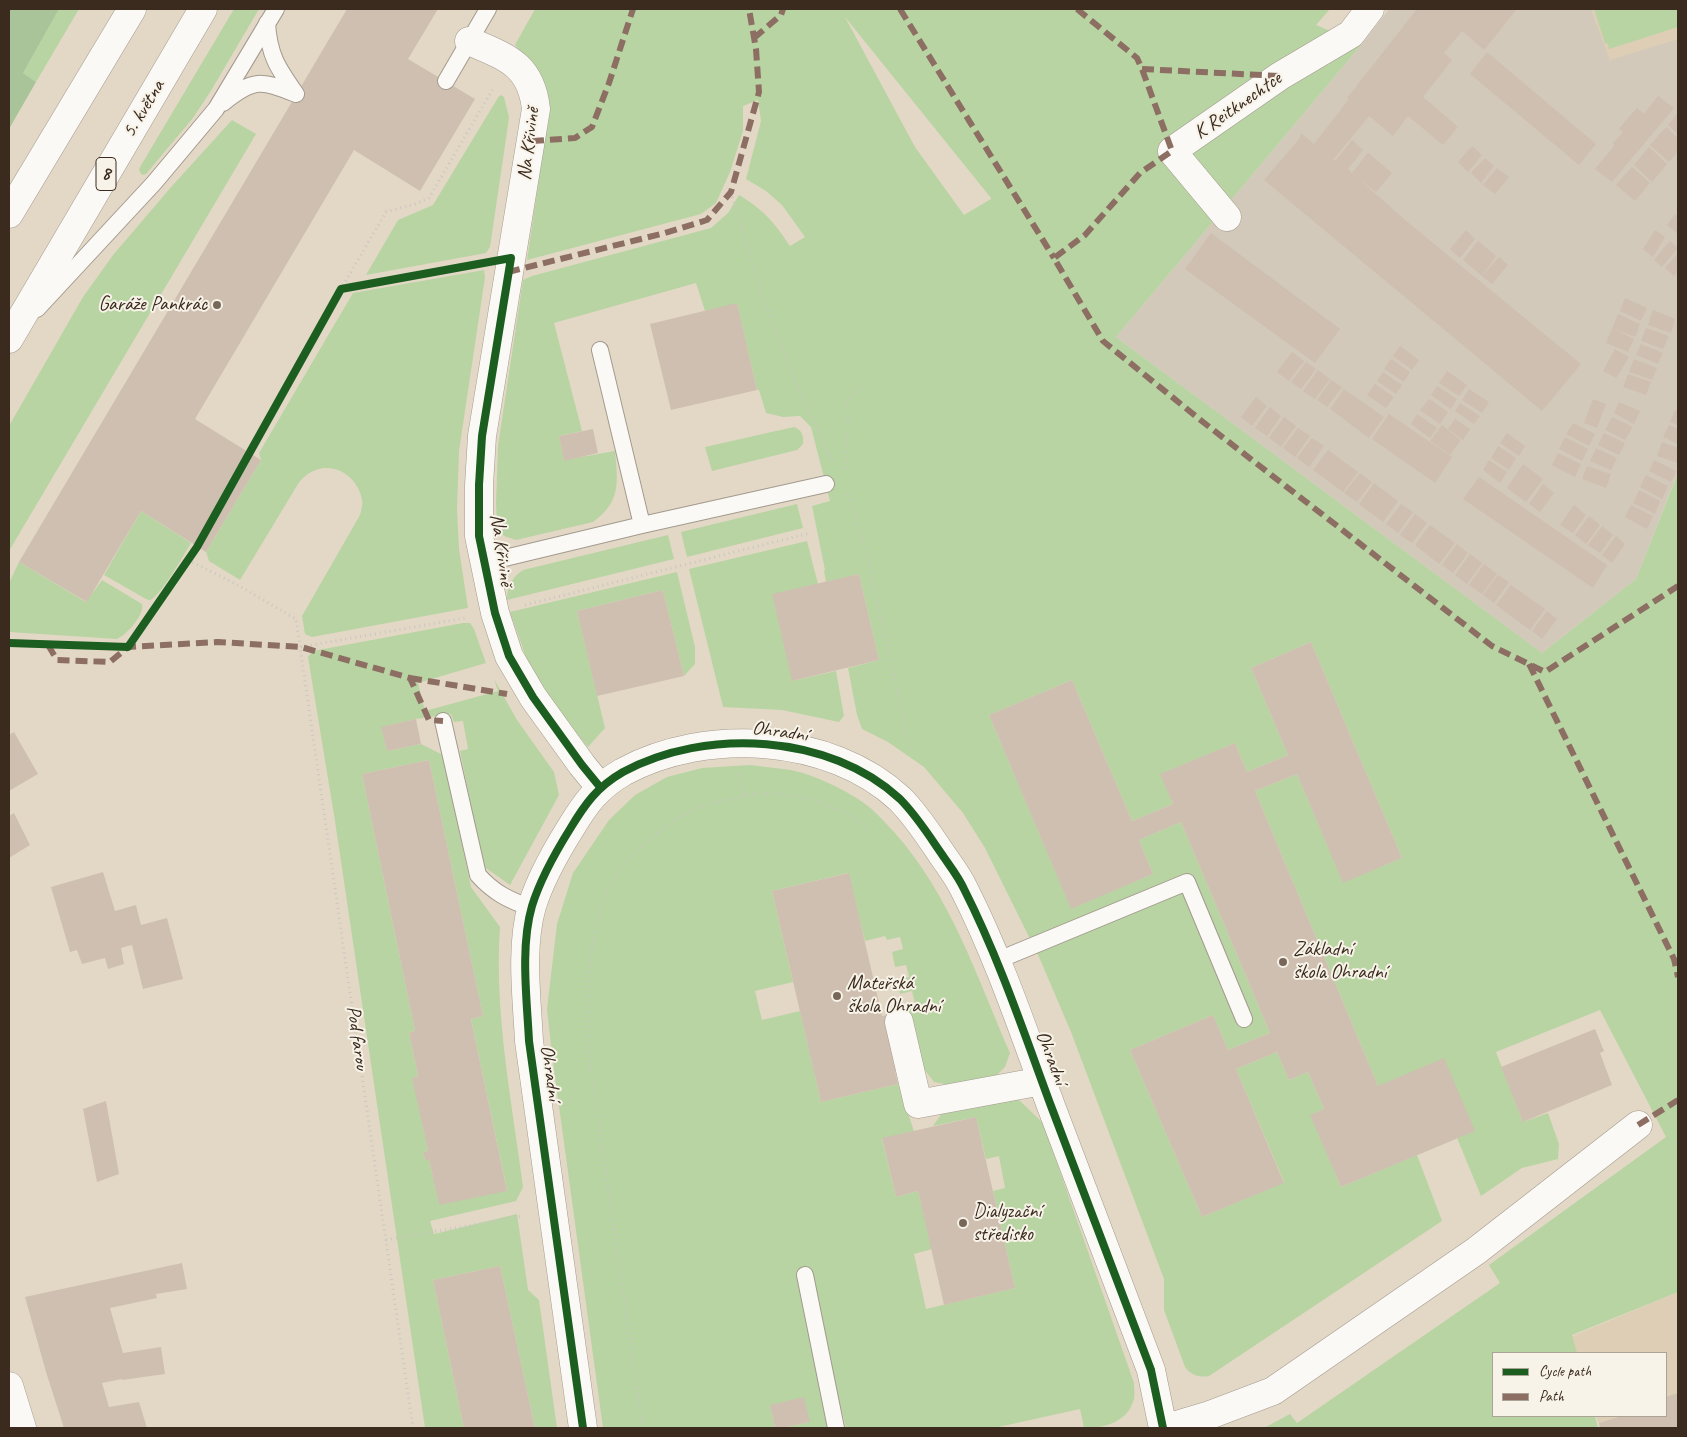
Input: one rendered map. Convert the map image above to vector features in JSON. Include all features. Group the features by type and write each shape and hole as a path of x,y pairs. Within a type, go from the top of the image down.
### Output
{"main road":[{"path":"9,214 132,9"},
{"name":"5. května","path":"9,339 203,9"},
{"name":"K Reitknechtce","path":"1227,217 1172,151 1280,76 1352,34 1370,9"},
{"name":"Na Křivině","path":"469,41 506,57 522,70 534,91 536,109 482,436 479,485 480,536 484,563 495,613 509,656 533,697 600,787"},
{"name":"Ohradní","path":"583,1428 529,1031 525,981 531,908 540,884 562,842 584,805 600,787 624,772 649,760 683,750 729,743 783,746 817,753 867,774 899,799 921,823 963,887 996,961 1151,1370 1165,1428"},
{"path":"899,1022 918,1104 1042,1081"},
{"path":"1165,1428 1207,1416 1273,1391 1476,1251 1638,1125"},
{"path":"9,1386 22,1428"}],"lane":[{"path":"446,81 488,9"},
{"path":"9,339 154,183 216,109 272,16"},
{"path":"216,109 240,89 252,84 274,85 296,94 280,71 268,42 272,16"},
{"path":"600,350 642,525"},
{"path":"484,563 826,484"},
{"path":"443,721 478,875 489,887 510,900 531,908"},
{"path":"996,961 1187,882 1244,1019"},
{"path":"805,1275 836,1428"}],"path":[{"path":"9,643 128,647 188,560 251,454 341,289 386,212 429,198 485,104"},
{"path":"731,192 762,295 798,388 836,468"},
{"path":"341,289 482,263"},
{"path":"845,477 848,424 847,401 861,387"},
{"path":"845,486 867,555 910,748"},
{"path":"300,647 495,613 810,533"},
{"path":"740,783 744,796"},
{"path":"643,1428 588,1049 589,969 598,914 609,885 624,863 650,839 676,819 703,805 744,796 776,794 801,797 845,812 866,828"},
{"path":"386,1240 552,1209"}],"shaded area":[{"path":"1389,9 1591,9 1610,60 1678,39 1678,472 1636,579 1542,653 1116,337 1362,44"},
{"path":"1591,9 1678,9 1678,39 1610,61"},
{"path":"1678,1292 1678,1428 1600,1428 1596,1417 1667,1417 1667,1352 1573,1352 1568,1338"}],"green space":[{"path":"9,9 59,9 23,73 36,82 9,129"},
{"path":"59,9 79,9 36,82 23,73"},
{"path":"234,9 259,9 193,118 146,174 142,175 139,170 140,167"},
{"path":"535,9 1330,9 1316,25 1362,44 1116,337 1542,653 1636,579 1678,473 1678,1292 1572,1335 1577,1352 1492,1352 1492,1417 1595,1417 1598,1428 1264,1428 1290,1414 1297,1423 1500,1283 1489,1265 1666,1137 1600,1010 1496,1052 1523,1122 1548,1113 1559,1144 1558,1159 1522,1168 1481,1196 1457,1138 1378,1086 1255,791 1297,774 1343,882 1402,858 1311,642 1251,668 1288,755 1247,772 1235,743 1161,774 1173,804 1132,821 1072,680 989,715 1071,908 1153,874 1139,840 1181,822 1270,1033 1228,1050 1213,1015 1130,1050 1202,1217 1284,1182 1236,1069 1277,1052 1289,1080 1308,1072 1324,1109 1311,1115 1341,1187 1417,1155 1442,1221 1209,1376 1202,1377 1190,1372 1185,1367 1164,1310 1164,1279 1071,1032 1039,957 985,848 963,813 924,767 888,742 862,729 857,715 848,668 879,660 859,574 826,582 812,506 830,501 811,427 800,416 783,417 766,413 759,390 757,390 737,304 705,311 696,283 554,323 582,431 559,436 564,460 615,451 616,491 609,507 593,522 516,540 504,536 497,528 498,446 523,280 711,228 728,213 739,195 768,217 790,246 805,237 782,205 766,191 746,179 761,121 758,100 743,106 743,131 730,172 716,203 701,214 527,260 547,124 531,65 515,45","holes":["845,17 991,199 964,215 915,147"]},
{"path":"1594,9 1678,9 1678,27 1609,49 1608,44 1605,43"},
{"path":"501,95 504,97 509,117 490,247 486,253 366,275 398,220 433,205"},
{"path":"232,120 256,134 9,551 9,426 83,297 113,255"},
{"path":"484,270 485,277 459,451 457,509 459,549 468,608 312,637 305,634 302,616 361,512 360,492 352,479 346,474 332,468 324,468 313,471 304,477 240,580 209,561 206,552 261,460 259,453 353,293"},
{"path":"794,427 801,432 803,438 803,444 797,450 712,471 705,447"},
{"path":"797,504 803,528 687,557 681,532"},
{"path":"141,511 191,543 162,588 150,600 104,575"},
{"path":"668,535 674,559 507,600 511,583 523,570"},
{"path":"807,541 818,584 792,681 836,671 844,716 839,722 782,710 723,707 689,569"},
{"path":"19,562 86,602 102,580 142,604 141,613 130,629 117,639 9,632 9,583"},
{"path":"677,572 695,647 695,664 684,676 663,590 577,611 605,728 588,747 555,707 527,660 510,612"},
{"path":"470,623 486,663 418,683 425,711 498,691 494,679 517,720 554,772 559,795 510,885 483,866 460,751 468,749 463,721 454,722 451,714 416,719 382,727 387,751 421,744 443,755 471,887 500,927 499,960 502,1025 523,1187 516,1201 430,1221 434,1234 517,1214 528,1290 539,1300 557,1428 535,1428 500,1266 433,1280 464,1428 425,1428 335,821 308,657 313,651","holes":["429,760 483,1016 471,1019 507,1190 439,1204 429,1160 425,1160 423,1152 428,1151 413,1078 418,1076 409,1032 415,1031 362,774"]},
{"path":"750,765 791,770 829,783 864,803 894,832 914,856 947,909 974,966 1010,1053 1005,1067 997,1075 971,1086 960,1087 934,1082 914,1056 901,1008 915,1004 912,991 900,994 897,980 909,977 906,965 895,967 892,952 903,949 900,937 887,940 885,936 865,941 848,873 772,891 793,982 755,991 762,1020 800,1011 821,1102 898,1084 914,1131 882,1139 896,1197 918,1191 932,1249 914,1254 926,1309 1015,1288 993,1191 1005,1188 999,1156 986,1159 976,1117 933,1126 946,1107 1018,1099 1043,1123 1134,1383 1134,1397 1131,1407 1127,1413 1115,1422 1100,1427 1084,1428 1080,1409 994,1428 846,1428 832,1370 829,1428 782,1428 809,1422 770,1405 775,1428 603,1428 547,1009 557,924 573,873 609,820 635,795 667,777 702,768"}],"building":[{"name":"Garáže Pankrác","path":"347,9 438,9 408,59 475,99 420,191 354,150 195,419 261,460 206,552 141,511 87,602 19,562"},
{"path":"1417,9 1517,9 1484,50 1462,31 1444,53 1452,60 1423,97 1458,127 1443,145 1408,116 1393,136 1369,116 1333,160 1336,160 1352,140 1363,150 1348,169 1352,173 1368,153 1392,173 1376,192 1359,179 1405,220 1581,364 1542,411 1264,180 1299,139 1301,133 1314,144 1349,99 1347,98"},
{"path":"1487,52 1596,144 1579,165 1470,74"},
{"path":"1658,96 1674,108 1612,182 1595,169 1615,145 1612,144 1623,132 1619,129 1628,118 1637,108 1644,114"},
{"path":"1678,113 1678,134 1668,125"},
{"path":"1666,127 1678,138 1678,151 1669,162 1650,145"},
{"path":"1472,146 1482,155 1468,172 1458,162"},
{"path":"1649,147 1667,164 1652,182 1634,165"},
{"path":"1485,158 1494,166 1481,183 1471,173"},
{"path":"1632,167 1650,183 1635,201 1616,185"},
{"path":"1497,168 1509,177 1495,194 1483,185"},
{"path":"1675,214 1678,217 1678,234 1667,225"},
{"path":"1466,230 1475,239 1460,258 1450,249"},
{"path":"1655,230 1665,237 1653,257 1643,249"},
{"path":"1211,233 1340,329 1315,363 1185,269"},
{"path":"1478,241 1496,256 1482,276 1463,260"},
{"path":"1670,241 1678,248 1662,267 1654,260"},
{"path":"1678,253 1678,271 1674,276 1665,268"},
{"path":"1499,257 1508,265 1492,284 1482,276"},
{"path":"1625,298 1647,308 1641,321 1620,311"},
{"path":"737,303 757,390 671,410 650,324"},
{"path":"1653,310 1675,319 1671,333 1648,325"},
{"path":"1618,314 1640,324 1635,337 1614,329 1634,339 1628,352 1606,343"},
{"path":"1646,328 1669,336 1663,349 1641,341"},
{"path":"1641,344 1663,353 1658,364 1636,355"},
{"path":"1400,346 1419,360 1412,370 1393,356"},
{"path":"1615,349 1629,357 1616,378 1603,371"},
{"path":"1292,352 1304,361 1289,381 1277,372"},
{"path":"1391,359 1410,372 1404,382 1384,369"},
{"path":"1634,359 1657,368 1652,380 1629,372"},
{"path":"1306,362 1316,369 1301,389 1291,382"},
{"path":"1318,370 1330,379 1315,399 1303,391"},
{"path":"1447,371 1467,385 1459,396 1439,383"},
{"path":"1383,372 1402,385 1396,394 1377,381"},
{"path":"1628,374 1651,382 1646,395 1623,387"},
{"path":"1331,380 1342,387 1327,407 1317,400"},
{"path":"1375,384 1394,397 1386,408 1367,395"},
{"path":"1437,386 1457,399 1451,409 1431,395"},
{"path":"1344,389 1384,417 1369,438 1330,409"},
{"path":"1469,389 1489,402 1482,413 1462,400"},
{"path":"1256,397 1267,406 1252,426 1241,417"},
{"path":"1429,399 1448,412 1440,424 1420,410"},
{"path":"1593,399 1606,404 1597,428 1584,423"},
{"path":"1619,402 1640,411 1634,424 1614,413"},
{"path":"1460,403 1480,416 1474,424 1455,411"},
{"path":"1270,407 1281,416 1267,436 1255,428"},
{"path":"1675,410 1678,411 1678,425 1670,422"},
{"path":"1389,414 1452,457 1435,483 1372,439"},
{"path":"1417,414 1437,428 1430,438 1411,424"},
{"path":"1284,417 1296,426 1281,447 1269,438"},
{"path":"1612,417 1633,427 1625,440 1605,430"},
{"path":"1455,419 1470,429 1463,440 1448,429"},
{"path":"1573,423 1595,434 1589,446 1566,434"},
{"path":"1442,425 1461,440 1450,455 1430,441"},
{"path":"1669,425 1678,429 1678,444 1663,437"},
{"path":"1298,428 1310,436 1295,457 1283,448"},
{"path":"593,429 598,453 564,461 559,436"},
{"path":"1507,433 1525,446 1519,456 1500,443"},
{"path":"1604,433 1625,443 1619,455 1598,445"},
{"path":"1565,437 1588,449 1582,461 1559,449"},
{"path":"1312,438 1324,446 1309,467 1297,458"},
{"path":"1662,442 1678,448 1678,463 1657,456"},
{"path":"1498,446 1516,458 1509,470 1491,458"},
{"path":"1596,448 1617,458 1611,470 1590,461"},
{"path":"1328,450 1358,472 1343,492 1313,470"},
{"path":"1558,453 1581,464 1575,477 1552,465"},
{"path":"1489,460 1507,472 1500,483 1483,470"},
{"path":"1654,460 1676,471 1671,482 1649,471"},
{"path":"1523,464 1543,479 1526,502 1507,488"},
{"path":"1587,466 1611,474 1606,488 1582,479"},
{"path":"1360,473 1372,482 1357,502 1344,493"},
{"path":"1646,475 1668,486 1662,499 1640,487"},
{"path":"1479,477 1607,565 1593,588 1463,499"},
{"path":"1374,483 1398,501 1383,522 1359,504"},
{"path":"1543,484 1554,493 1540,512 1529,504"},
{"path":"1639,490 1660,501 1655,514 1633,503"},
{"path":"1401,504 1413,512 1398,533 1386,524"},
{"path":"1574,505 1586,515 1573,533 1560,525"},
{"path":"1631,505 1653,516 1647,529 1625,517"},
{"path":"1415,514 1427,523 1412,543 1400,535"},
{"path":"1589,516 1600,525 1586,544 1575,535"},
{"path":"1430,525 1455,543 1439,564 1415,545"},
{"path":"1602,526 1613,535 1600,553 1588,545"},
{"path":"1616,536 1625,544 1612,563 1602,555"},
{"path":"1457,544 1468,553 1453,573 1442,565"},
{"path":"1470,554 1482,563 1467,584 1455,575"},
{"path":"1484,564 1497,574 1482,594 1469,585"},
{"path":"859,574 879,660 792,681 772,594"},
{"path":"1498,575 1509,582 1494,603 1483,595"},
{"path":"1511,585 1545,609 1530,630 1496,605"},
{"path":"663,590 684,676 597,696 577,611"},
{"path":"1547,611 1557,619 1542,639 1532,631"},
{"name":"Základní škola Ohradní","path":"1311,642 1402,858 1343,883 1297,774 1255,791 1378,1086 1444,1058 1475,1131 1341,1187 1310,1115 1324,1109 1308,1072 1289,1080 1277,1052 1236,1069 1284,1183 1202,1217 1130,1050 1213,1015 1228,1050 1270,1033 1181,822 1139,840 1153,874 1071,909 989,715 1072,680 1132,821 1173,804 1160,774 1235,743 1247,772 1288,755 1251,668"},
{"path":"416,719 421,744 387,751 381,727"},
{"path":"14,732 38,774 9,791 9,735"},
{"path":"429,760 483,1016 471,1019 507,1191 439,1205 429,1160 425,1160 423,1152 428,1151 412,1078 418,1076 409,1032 415,1031 362,774"},
{"path":"14,813 30,845 9,858 9,816"},
{"path":"103,872 115,911 136,905 141,925 167,918 183,979 143,989 132,945 121,948 124,964 108,969 105,958 82,964 77,950 70,952 51,887"},
{"name":"Mateřská škola Ohradní","path":"849,873 882,1016 887,1015 900,1070 895,1071 898,1084 821,1102 772,891"},
{"path":"1595,1029 1604,1051 1600,1053 1612,1085 1523,1122 1501,1067"},
{"path":"106,1101 119,1174 97,1182 83,1109"},
{"name":"Dialyzační středisko","path":"976,1117 1015,1288 944,1305 918,1191 896,1197 882,1138"},
{"path":"182,1263 187,1289 156,1294 157,1298 110,1308 123,1353 161,1347 165,1374 102,1383 109,1407 139,1402 147,1428 64,1428 25,1297"},
{"path":"500,1266 535,1428 464,1428 433,1280"},
{"path":"1678,1393 1678,1428 1600,1428 1599,1423 1619,1417 1667,1417 1667,1397"},
{"path":"804,1397 810,1422 775,1428 770,1405"}],"marked path":[{"path":"532,141 575,138 592,127 609,83 633,9"},
{"path":"508,272 665,233 707,220 731,192 759,92 756,49 749,9"},
{"path":"754,38 781,15 783,9"},
{"path":"900,9 1054,258"},
{"path":"1077,9 1137,58 1172,151 1140,173 1085,235 1054,258 1103,341 1203,422 1492,646 1545,672 1678,586"},
{"path":"1142,69 1280,76"},
{"path":"48,645 57,660 110,662 128,647 218,642 301,647 410,678 429,720 443,721"},
{"path":"1529,664 1674,959 1678,977"},
{"path":"410,678 507,694"},
{"path":"1638,1125 1678,1100"}],"cycle path":[{"path":"9,643 128,647 197,547 341,289 511,258 482,436 479,485 479,536 495,613 509,656 533,697 600,787"},
{"path":"583,1428 529,1041 525,974 528,922 535,896 553,857 581,812 599,790 623,772 656,758 691,748 729,744 766,744 803,750 839,761 871,777 906,805 962,884 1000,969 1151,1370 1163,1428"}],"place":[{"name":"Garáže Pankrác","path":"217,305"},
{"name":"Základní škola Ohradní","path":"1283,962"},
{"name":"Mateřská škola Ohradní","path":"837,996"},
{"name":"Dialyzační středisko","path":"963,1223"}]}
